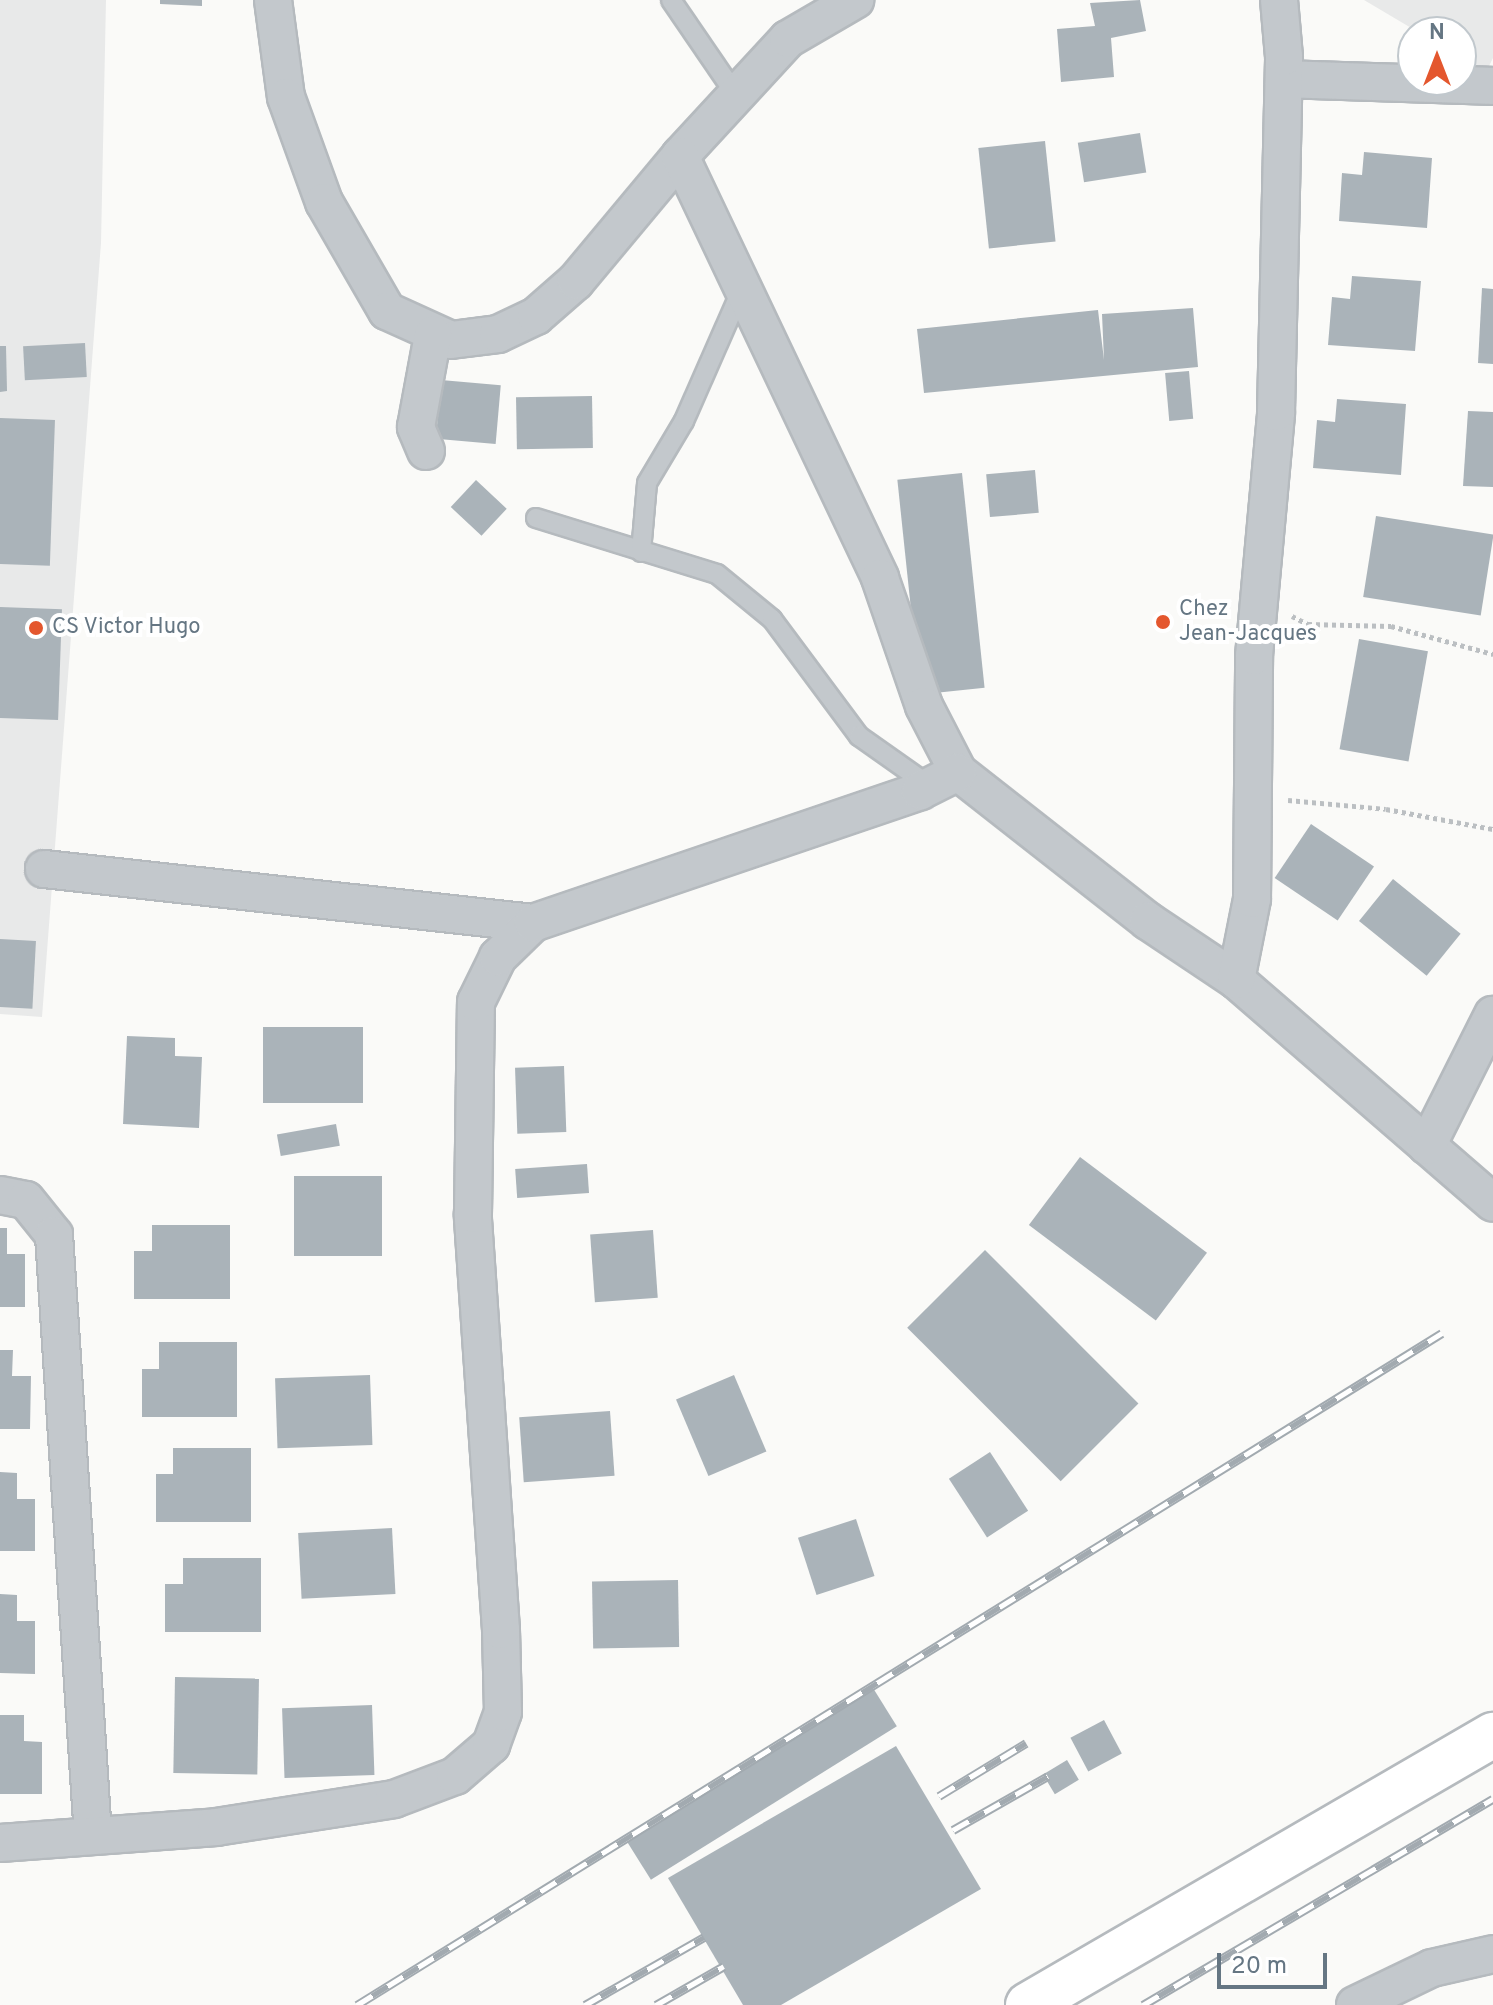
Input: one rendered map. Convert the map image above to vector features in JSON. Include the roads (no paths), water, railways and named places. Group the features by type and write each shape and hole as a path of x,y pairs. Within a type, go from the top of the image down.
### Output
{"main road":[{"path":"1028,2005 1493,1735"}],"street":[{"path":"273,0 286,97 324,202 387,311 433,335 451,340 498,334 536,316 576,281 680,156 788,39 855,0"},
{"path":"1236,980 1252,899 1252,795 1259,599 1276,412 1284,79 1279,0"},
{"path":"1284,79 1493,86"},
{"path":"680,156 880,578 924,706 944,779 1236,980 1493,1203"},
{"path":"426,451 416,427 433,335"},
{"path":"0,1843 216,1827 394,1799 455,1776 491,1745 503,1712 501,1630 473,1214 476,1002 498,957 533,923 944,779"},
{"path":"44,869 533,923"},
{"path":"1427,1146 1493,1015"},
{"path":"0,1195 26,1200 54,1235 93,1836"},
{"path":"1355,2005 1432,1968 1493,1954"}],"lane":[{"path":"671,0 736,95"},
{"path":"641,552 647,483 684,421 743,288"},
{"path":"536,518 717,574 772,619 859,736 944,779"}],"railway":[{"path":"357,2005 1442,1333"},
{"path":"939,1796 1026,1743"},
{"path":"953,1830 1048,1776"},
{"path":"1143,2005 1493,1799"},
{"path":"585,2005 704,1937"},
{"path":"656,2005 724,1966"}],"place":[{"name":"Chez Jean-Jacques","path":"1163,622"},
{"name":"CS Victor Hugo","path":"36,628"}]}
